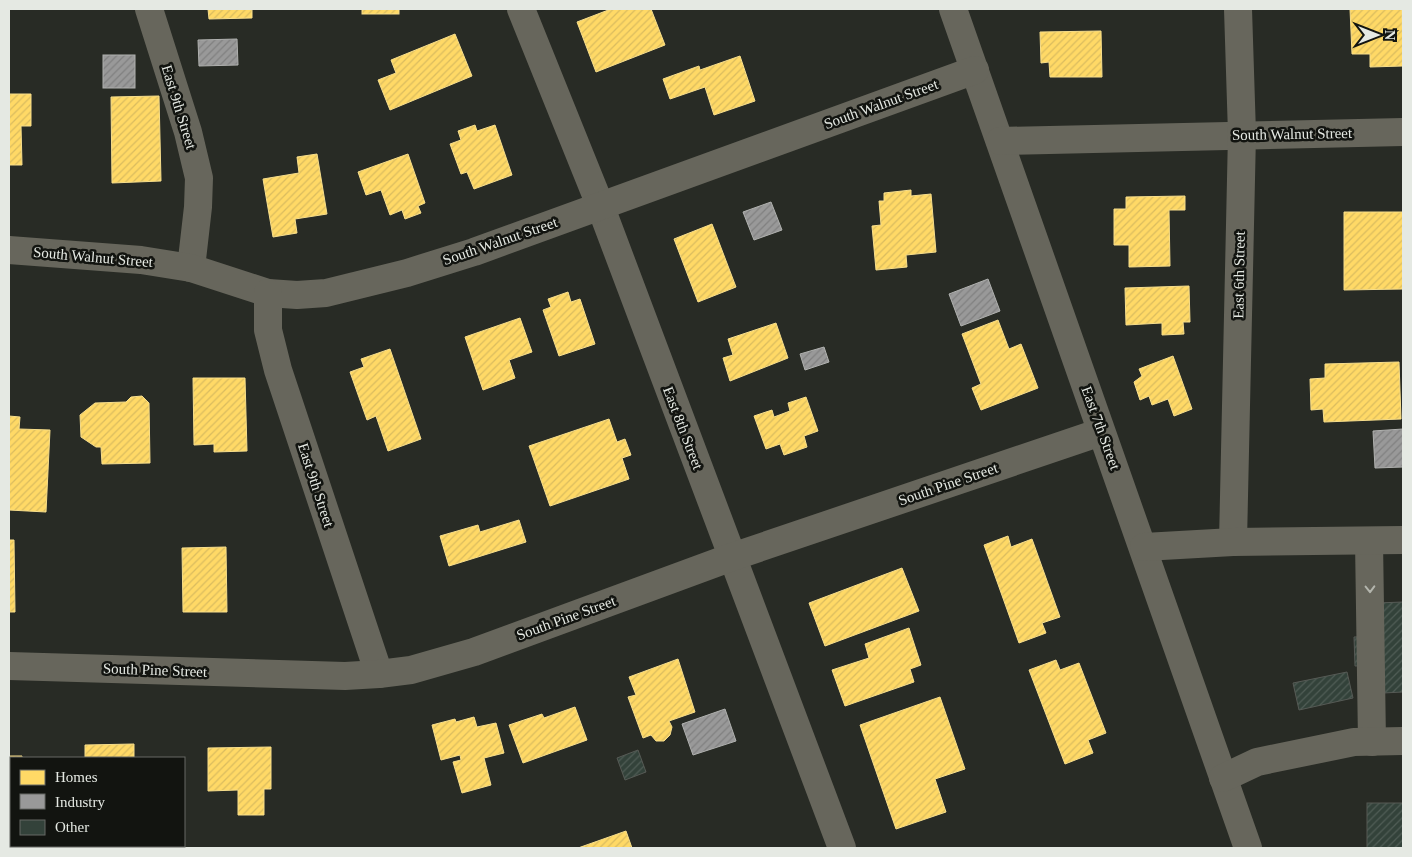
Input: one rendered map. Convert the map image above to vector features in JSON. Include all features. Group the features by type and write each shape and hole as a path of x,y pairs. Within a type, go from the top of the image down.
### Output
{"street":[{"name":"East 9th Street","path":"148,9 188,132 199,178 198,207 191,268"},
{"name":"East 8th Street","path":"520,9 600,205 842,848"},
{"name":"East 7th Street","path":"953,9 1248,848"},
{"name":"East 6th Street","path":"1233,542 1242,134 1238,9"},
{"name":"South Walnut Street","path":"9,250 141,260 191,268 268,293 297,296 326,293 406,273 474,252 975,70"},
{"name":"South Walnut Street","path":"1000,141 1242,134 1403,132"},
{"name":"East 9th Street","path":"268,293 268,330 278,370 379,674"},
{"name":"South Pine Street","path":"9,666 345,676 410,670 474,652 732,557 1101,432"},
{"path":"1144,548 1233,542 1403,540"},
{"path":"1369,541 1372,742"},
{"path":"1223,778 1257,762 1354,742 1403,741"}],"building: Homes":[{"path":"208,9 252,9 252,18 209,19"},
{"path":"362,9 399,9 399,14 362,14"},
{"path":"611,9 651,9 665,45 596,72 577,22"},
{"path":"1350,9 1402,9 1403,66 1370,67 1370,54 1352,54"},
{"path":"1101,31 1102,77 1050,77 1049,62 1041,63 1040,32"},
{"path":"455,34 472,76 390,110 378,80 396,73 391,60"},
{"path":"740,56 755,101 714,115 705,87 670,99 663,79 699,66 700,70"},
{"path":"9,94 31,94 31,126 21,126 22,165 9,165"},
{"path":"159,96 161,181 112,183 111,97"},
{"path":"475,125 477,131 495,125 512,175 474,189 467,172 461,174 450,144 461,140 458,131"},
{"path":"317,154 327,214 295,219 297,233 273,237 263,179 299,173 297,157"},
{"path":"408,154 425,203 418,206 421,213 405,219 402,210 390,215 381,190 366,195 358,172"},
{"path":"911,190 911,196 931,194 936,252 906,255 907,267 876,270 872,226 881,225 879,201 884,201 884,193"},
{"path":"1185,196 1185,210 1169,210 1170,266 1129,267 1129,245 1114,245 1114,209 1126,209 1126,197"},
{"path":"1344,212 1403,212 1403,289 1344,290"},
{"path":"712,224 736,287 698,302 674,239"},
{"path":"1189,286 1190,322 1183,322 1184,334 1162,335 1162,323 1126,325 1125,288"},
{"path":"568,292 571,302 580,299 595,344 559,356 543,310 551,307 548,299"},
{"path":"520,318 532,352 509,360 515,378 483,390 465,337"},
{"path":"998,320 1009,349 1021,344 1038,388 981,410 972,388 981,384 962,334"},
{"path":"776,323 788,358 730,381 723,358 733,355 728,339"},
{"path":"390,349 421,439 388,451 376,416 367,420 350,372 364,367 361,359"},
{"path":"1173,356 1192,409 1174,416 1168,399 1152,405 1149,396 1140,400 1134,382 1142,376 1139,369"},
{"path":"1399,362 1401,419 1324,422 1323,409 1311,410 1310,379 1325,378 1325,364"},
{"path":"193,378 245,378 247,451 214,452 214,444 194,445"},
{"path":"142,396 149,403 150,463 102,464 101,447 96,447 81,437 80,415 95,403 126,402 131,397"},
{"path":"806,397 818,431 804,436 807,447 784,455 780,444 766,449 754,416 772,410 774,417 790,411 788,403"},
{"path":"9,416 20,417 19,429 50,430 46,512 9,510"},
{"path":"609,419 617,442 625,439 631,455 622,458 629,479 550,506 529,446"},
{"path":"519,520 526,542 449,566 440,536 478,525 480,532"},
{"path":"1008,536 1011,547 1032,539 1060,617 1042,623 1046,633 1019,643 984,545"},
{"path":"9,540 14,540 15,612 9,612"},
{"path":"226,547 227,612 183,612 182,548"},
{"path":"902,568 919,611 825,646 809,603"},
{"path":"909,628 921,665 910,669 914,682 845,706 832,670 869,658 865,644"},
{"path":"678,659 695,712 669,721 672,727 670,735 664,741 656,741 651,735 643,738 628,697 636,695 629,677"},
{"path":"1056,660 1060,670 1079,663 1106,733 1088,740 1093,753 1065,764 1029,670"},
{"path":"940,697 965,769 935,779 946,812 896,829 860,725"},
{"path":"575,707 587,740 523,763 509,725 542,714 544,718"},
{"path":"474,717 477,727 496,723 504,753 484,758 491,785 462,793 453,762 461,760 460,755 441,760 432,725 455,719 456,722"},
{"path":"134,744 134,757 85,757 85,745"},
{"path":"271,747 271,789 264,789 264,815 238,815 238,790 208,791 208,748"},
{"path":"9,756 22,756 10,757 9,831"},
{"path":"626,831 632,848 578,848"},
{"path":"98,847 142,847 142,848"}],"building: Industry":[{"path":"237,39 238,65 199,66 198,40"},
{"path":"103,55 135,55 135,88 103,88"},
{"path":"771,202 782,230 754,240 743,212"},
{"path":"988,279 1000,311 961,326 949,294"},
{"path":"824,347 829,362 805,370 800,354"},
{"path":"1403,429 1403,467 1375,468 1373,431"},
{"path":"725,709 736,741 693,755 682,724"}],"building: Other":[{"path":"1403,602 1403,692 1383,693 1382,665 1355,666 1354,637 1378,636 1377,603"},
{"path":"1347,672 1353,698 1299,710 1293,683"},
{"path":"638,750 646,772 625,780 617,758"},
{"path":"1367,803 1403,803 1403,848 1367,848"}]}
